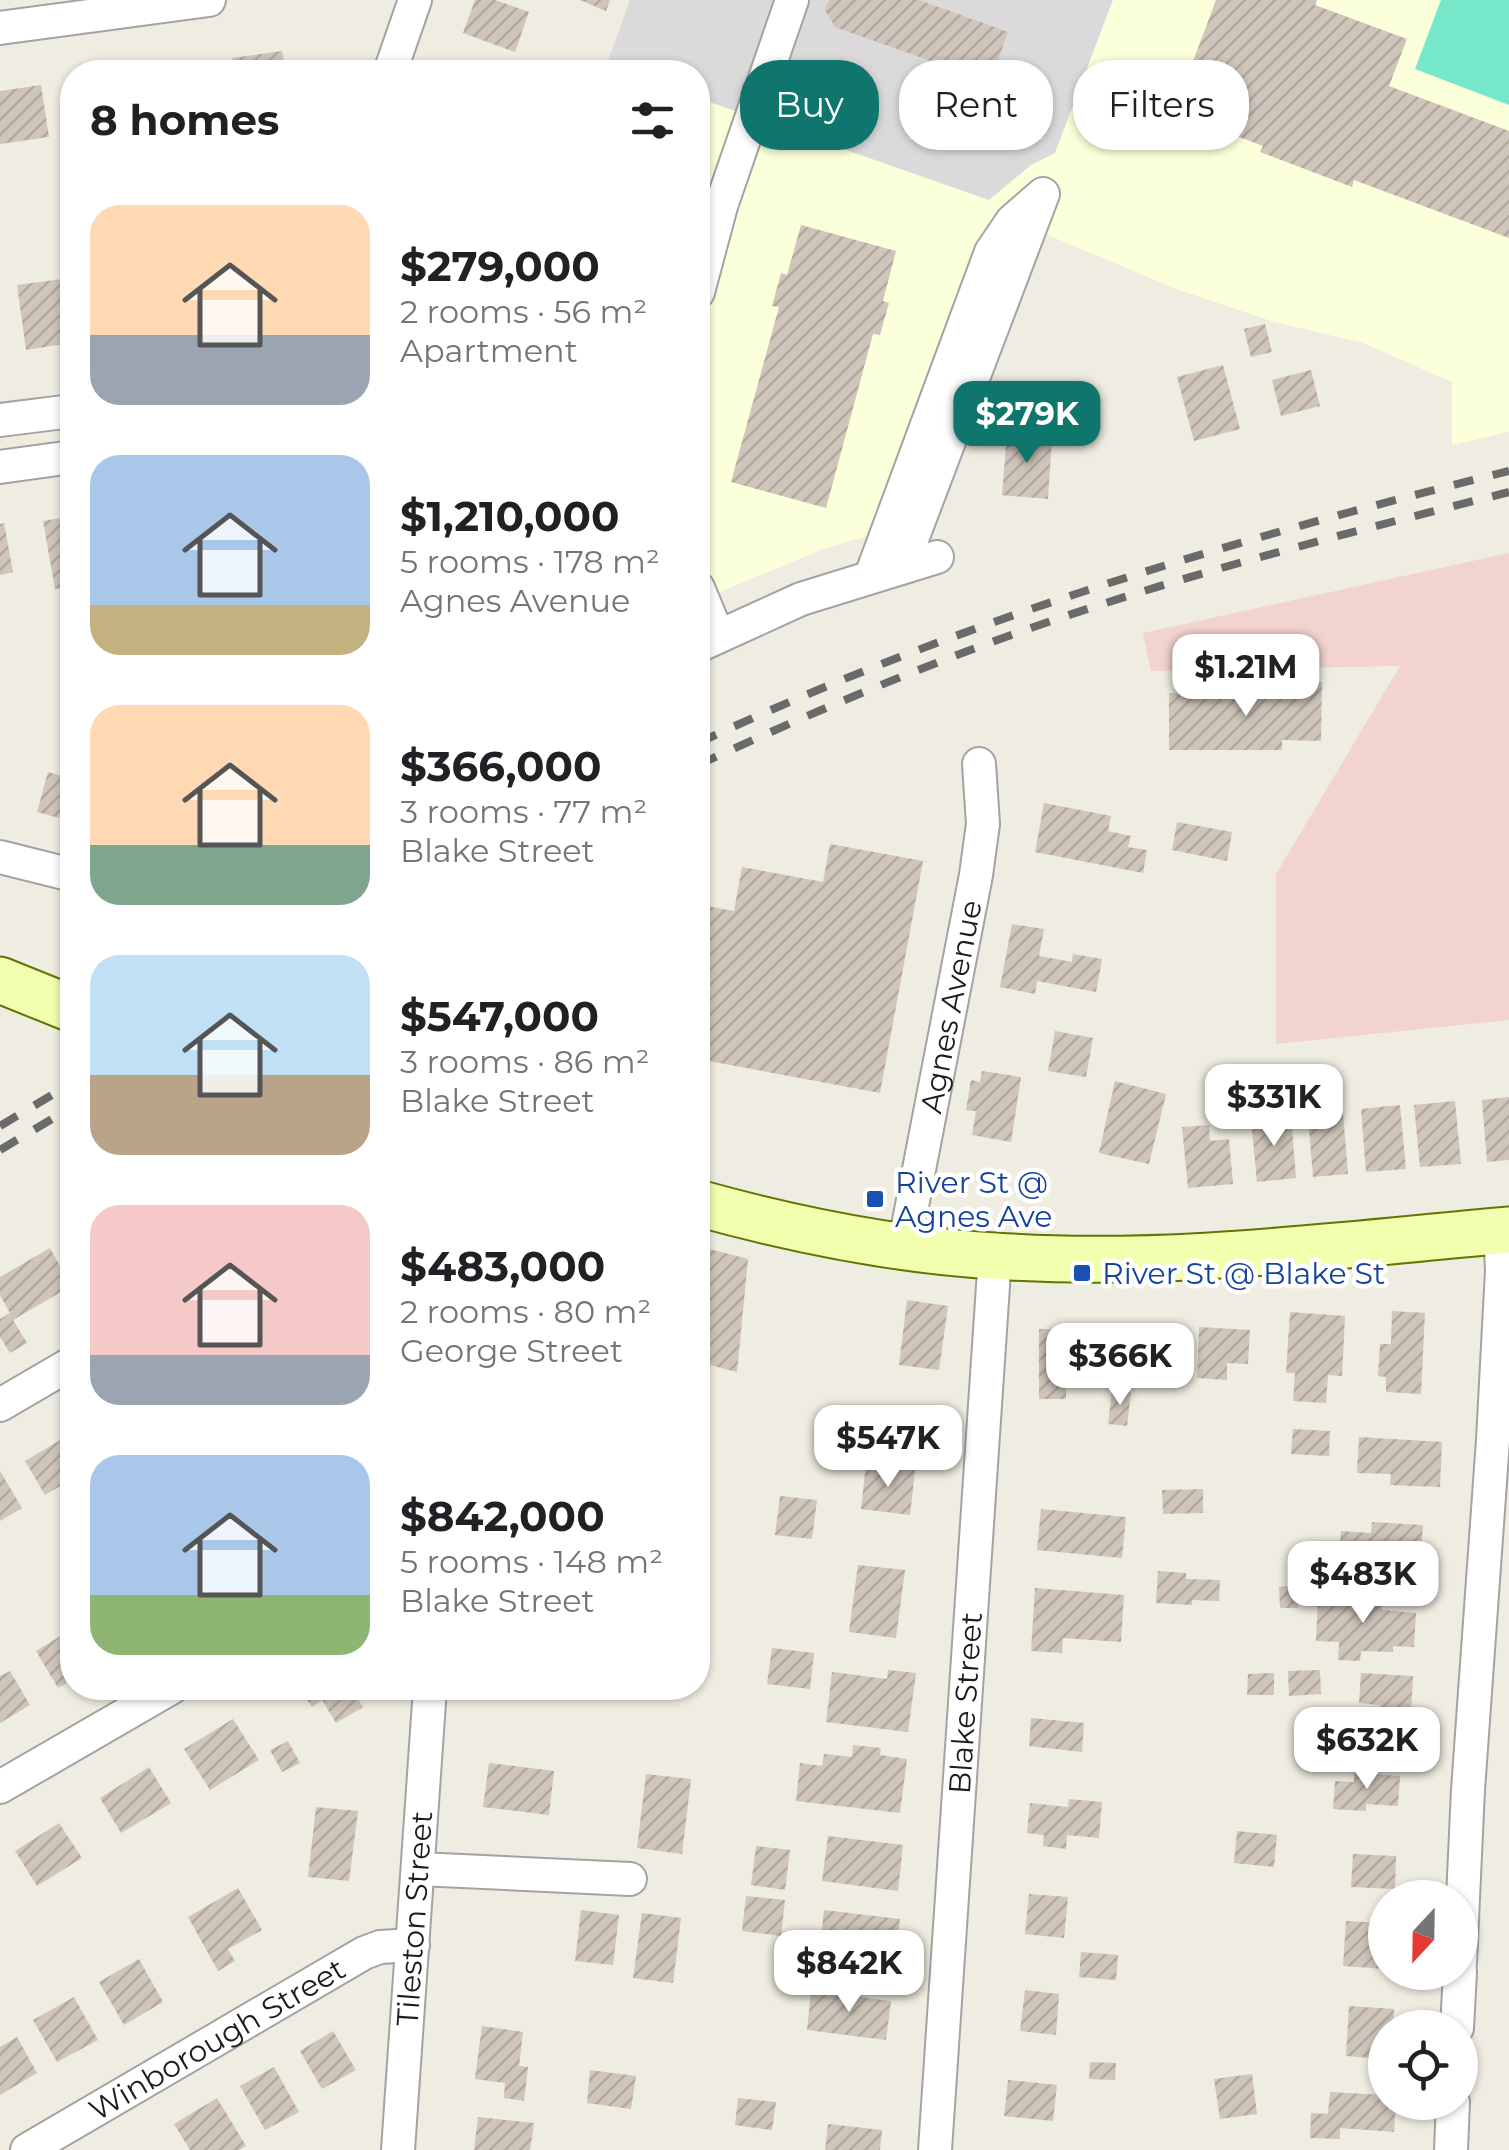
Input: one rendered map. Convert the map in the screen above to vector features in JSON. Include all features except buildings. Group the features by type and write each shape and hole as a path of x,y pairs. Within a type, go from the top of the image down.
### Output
{"main road":[{"path":"0,980 60,1003"},
{"path":"710,1207 809,1231 904,1247 1073,1259 1208,1256 1504,1230"}],"street":[{"path":"0,28 209,0"},
{"path":"394,60 416,0"},
{"path":"710,247 792,0"},
{"path":"1043,194 886,572 991,252 1012,221 1043,194"},
{"path":"0,420 60,412"},
{"path":"0,467 60,459"},
{"path":"710,640 801,599 938,558"},
{"name":"Agnes Avenue","path":"904,1247 976,875 983,824 979,764"},
{"path":"0,857 60,872"},
{"path":"1464,1880 1504,1230"},
{"name":"Blake Street","path":"935,2150 995,1256"},
{"path":"0,1405 60,1370"},
{"path":"0,1787 151,1700"},
{"name":"Tileston Street","path":"398,2150 429,1700"},
{"path":"418,1869 630,1879"},
{"name":"Winborough Street","path":"26,2150 364,1953 380,1946 413,1945"},
{"path":"1451,2150 1453,2120"}],"shaded area":[{"path":"630,0 1113,0 1090,60 1073,60 1073,106 1055,153 1031,165 989,201 845,150 879,150 879,60 740,60 740,113 710,102 710,60 608,60"},
{"path":"1113,0 1509,0 1509,432 1452,445 1452,382 1363,343 1274,322 1176,289 1043,233 936,516 823,549 710,596 710,102 740,113 740,150 846,150 989,200 1031,165 1055,153 1073,106 1073,150 1249,150 1249,60 1090,60"},
{"path":"1509,553 1509,1020 1276,1044 1276,874 1400,666 1151,671 1143,633"}],"green space":[{"path":"1441,0 1509,0 1509,105 1415,69"}],"railway":[{"path":"710,738 895,659 1097,587 1302,525 1509,471"},
{"path":"710,760 878,686 1063,617 1229,566 1509,492"},
{"path":"0,1126 60,1090"},
{"path":"0,1150 60,1114"}],"place":[{"name":"River St @ Agnes Ave","path":"875,1199"},
{"name":"River St @ Blake St","path":"1082,1273"}]}
